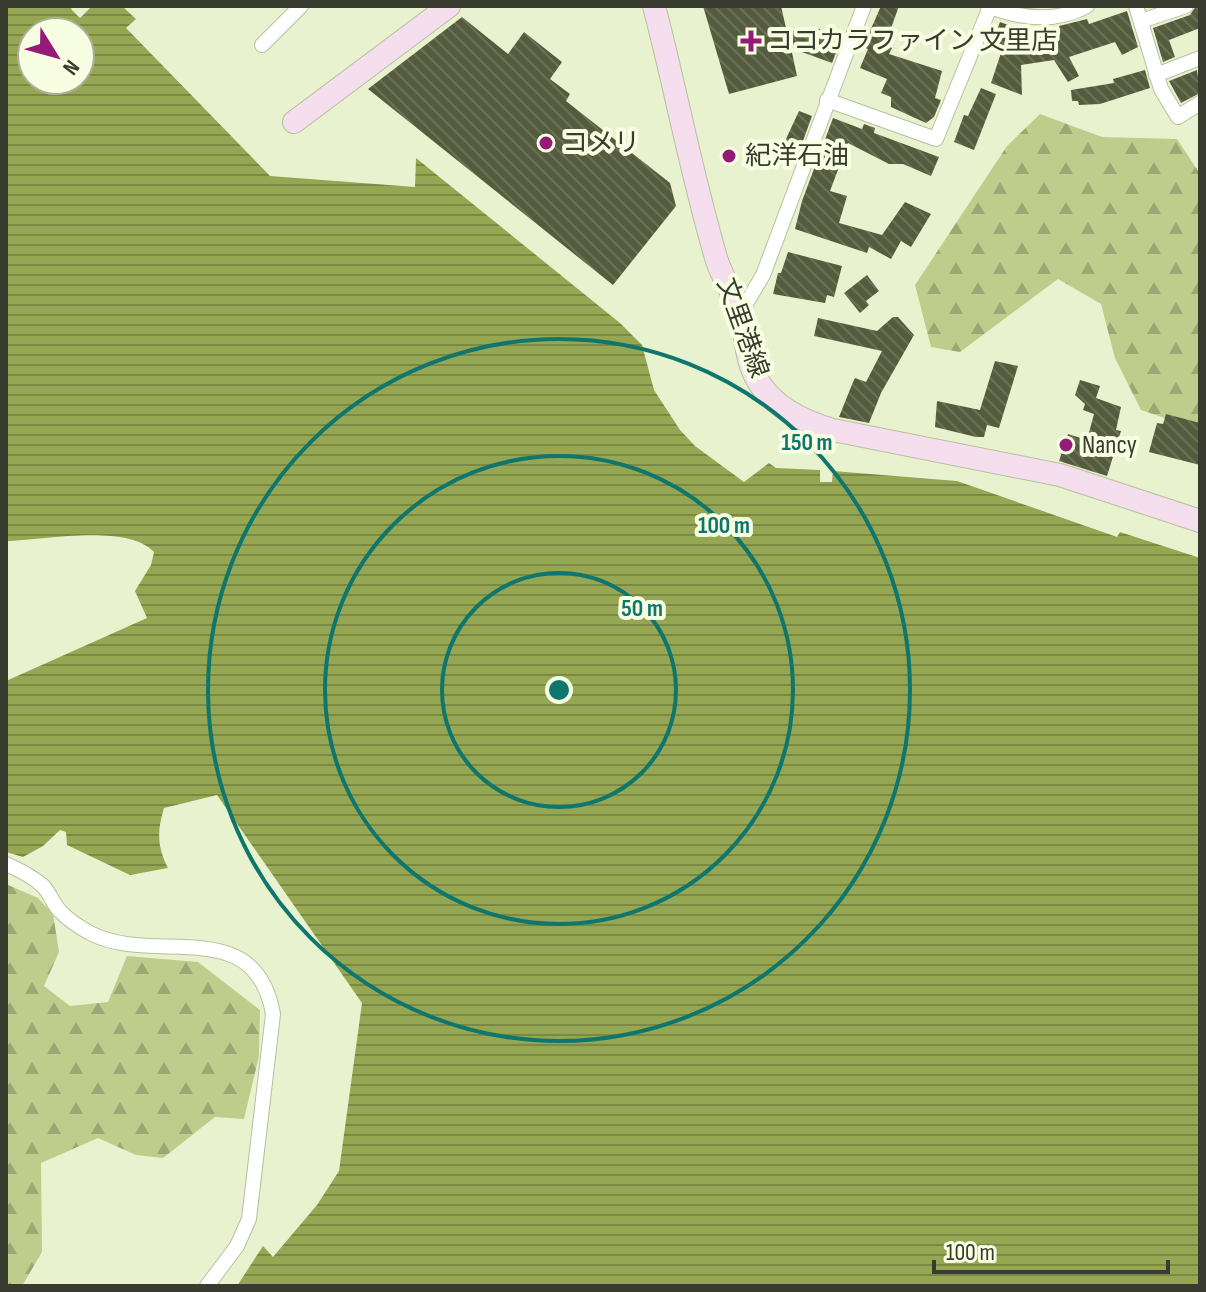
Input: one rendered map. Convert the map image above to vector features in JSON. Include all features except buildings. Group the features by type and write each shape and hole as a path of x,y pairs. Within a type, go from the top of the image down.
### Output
{"main road":[{"path":"294,122 449,6"},
{"name":"文里港線","path":"654,6 704,214 719,265 740,314 744,349 758,382 777,403 806,422 1060,475 1200,521"}],"street":[{"path":"262,45 301,6"},
{"path":"740,314 763,275 864,6"},
{"path":"827,100 936,139 989,6 1005,13 1043,19 1073,13 1087,6"},
{"path":"1136,6 1156,75 1178,117 1200,103"},
{"path":"1141,21 1186,6"},
{"path":"1156,75 1200,58"},
{"path":"6,864 45,888 60,911 90,932 109,940 194,947 233,955 251,966 268,987 273,1014 249,1219 237,1246 207,1286"}],"green space":[{"path":"1040,114 1102,137 1177,139 1200,174 1200,430 1141,410 1115,358 1101,304 1058,279 960,352 931,347 915,285 1007,146"},
{"path":"6,884 38,898 53,914 59,952 44,986 70,1006 108,1002 127,956 198,962 260,1010 259,1056 244,1119 215,1117 163,1158 136,1155 98,1138 41,1163 42,1252 22,1286 6,1286"}],"shaded area":[{"path":"6,6 73,6 71,9 78,16 16,16 16,96 96,96 96,16 82,16 92,6 122,6 136,19 126,28 270,176 415,187 416,158 620,323 642,345 654,390 680,430 695,446 744,482 769,463 776,468 820,470 820,482 832,482 833,471 957,481 1117,537 1120,532 1200,558 1200,1286 237,1286 263,1246 273,1257 317,1205 339,1171 362,1003 217,795 164,808 159,839 168,868 130,875 67,845 66,832 60,830 43,846 23,857 6,852 6,681 147,618 135,591 151,565 154,552 142,543 125,538 62,536 6,541"}],"place":[{"name":"ココカラファイン 文里店","path":"751,41"},
{"name":"コメリ","path":"546,143"},
{"name":"紀洋石油","path":"729,156"},
{"name":"Nancy","path":"1066,445"}]}
